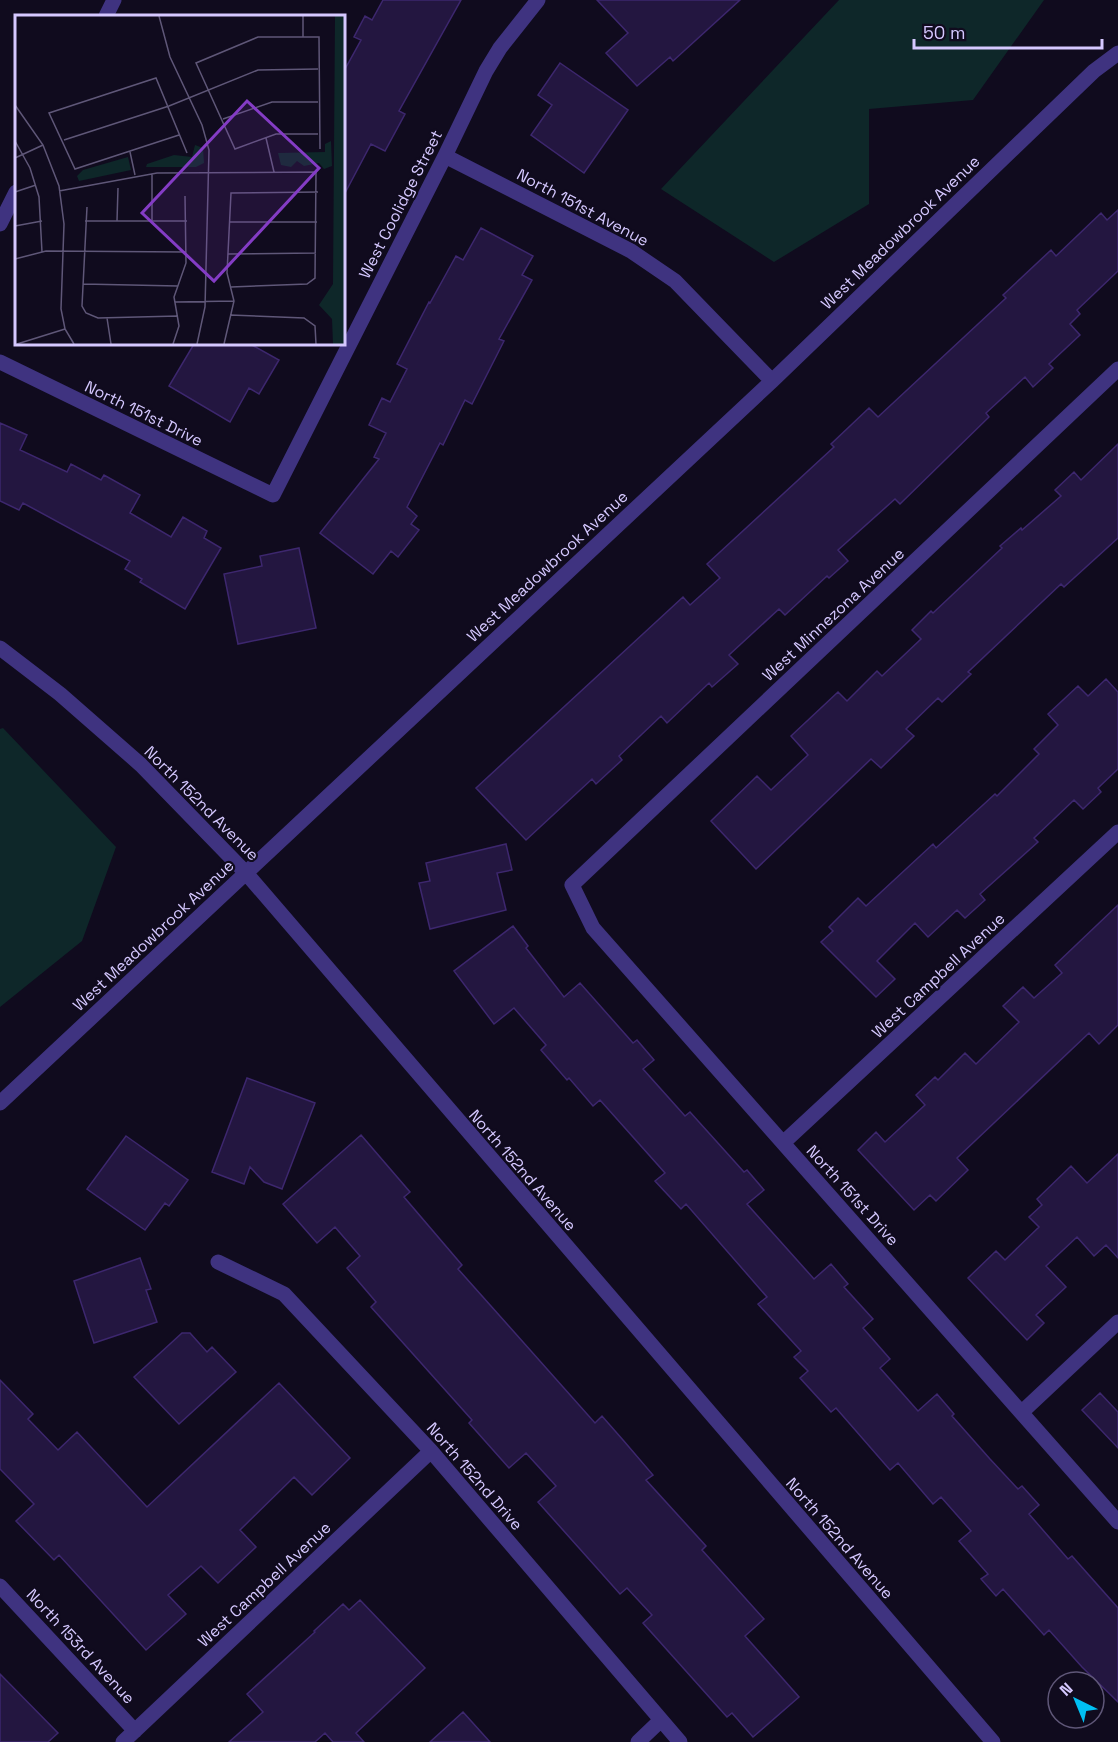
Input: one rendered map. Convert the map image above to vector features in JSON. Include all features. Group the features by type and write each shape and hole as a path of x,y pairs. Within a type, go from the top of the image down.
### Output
{"street":[{"path":"106,15 114,0"},
{"name":"West Coolidge Street","path":"273,495 486,71 500,48 538,0"},
{"name":"West Meadowbrook Avenue","path":"0,1103 772,381 1094,71 1118,53"},
{"name":"North 151st Avenue","path":"445,156 631,251 653,265 693,298 772,381"},
{"path":"0,224 15,194"},
{"name":"North 151st Drive","path":"0,362 273,495"},
{"name":"West Minnezona Avenue","path":"572,885 1118,369"},
{"name":"North 152nd Avenue","path":"0,648 60,694 141,765 246,873 993,1742"},
{"name":"West Campbell Avenue","path":"783,1143 1118,832"},
{"name":"North 151st Drive","path":"572,885 592,928 1118,1522"},
{"name":"North 152nd Drive","path":"218,1262 284,1294 430,1451 680,1742"},
{"path":"1022,1412 1118,1322"},
{"name":"West Campbell Avenue","path":"123,1742 430,1451"},
{"name":"North 153rd Avenue","path":"0,1586 135,1731"},
{"path":"638,1742 661,1720"}],"green space":[{"path":"839,0 1044,0 973,100 869,109 869,204 774,262 661,189"},
{"path":"3,728 116,847 82,941 0,1007 0,729"}],"building":[{"path":"383,0 461,0 399,111 405,114 385,151 371,144 345,193 345,69 361,40 354,37 365,16 372,20"},
{"path":"597,0 740,0 673,61 670,57 637,86 606,53 628,33"},
{"path":"560,63 628,110 584,173 531,135 552,105 538,95"},
{"path":"1118,210 1118,271 1077,310 1080,314 1070,324 1080,335 1049,364 1053,368 1033,387 1025,377 986,413 989,417 900,504 895,499 838,550 848,561 829,578 827,576 785,615 779,609 729,655 738,664 712,687 709,683 667,723 661,716 619,756 622,760 596,784 592,779 526,840 476,788 683,597 690,605 720,578 707,564 834,447 831,444 869,408 878,417 1006,298 1003,295 1051,250 1056,256 1101,213 1107,220"},
{"path":"481,228 533,256 522,275 532,280 499,339 504,341 472,404 465,400 443,445 440,443 407,507 417,516 411,524 419,530 398,557 391,551 373,574 320,533 379,459 374,457 386,433 369,425 382,398 390,402 407,369 397,364 429,302 456,256 463,260"},
{"path":"193,345 252,345 279,360 259,394 249,388 230,422 169,386"},
{"path":"0,423 27,435 20,450 67,472 71,464 101,480 104,475 140,495 130,513 171,537 183,517 207,531 204,538 221,548 185,609 140,582 142,579 125,569 130,561 23,503 19,510 0,501"},
{"path":"1118,444 1118,538 1064,587 1061,584 968,672 971,674 942,702 938,698 906,729 914,736 881,768 871,759 756,869 711,821 757,776 771,790 808,755 791,736 838,692 847,701 877,671 882,676 921,639 912,630 931,611 933,613 1002,548 1000,546 1061,496 1055,490 1074,472 1081,480"},
{"path":"299,548 316,628 238,644 224,574 262,566 260,556"},
{"path":"1106,679 1118,692 1118,769 1098,788 1101,792 1083,809 1074,800 1034,838 1038,842 980,894 985,900 965,918 957,910 928,937 915,923 877,961 895,979 876,997 821,942 833,931 829,927 858,898 866,906 933,844 936,848 995,794 997,796 1039,754 1034,749 1058,725 1048,714 1078,686 1088,696"},
{"path":"506,844 512,870 497,873 506,910 430,929 419,883 430,881 426,863"},
{"path":"1118,905 1118,1025 1099,1044 1089,1033 957,1158 968,1170 936,1201 930,1195 914,1210 858,1150 876,1132 885,1142 925,1105 916,1095 935,1077 938,1080 965,1053 976,1064 1019,1022 1003,1006 1023,987 1034,998 1062,973 1055,965"},
{"path":"513,926 528,946 526,948 564,997 580,983 633,1043 637,1040 654,1060 643,1069 685,1116 690,1112 744,1172 747,1170 764,1190 747,1204 814,1279 831,1264 848,1284 844,1287 873,1319 863,1328 890,1359 880,1368 918,1411 937,1394 954,1414 952,1416 990,1459 1018,1489 1022,1486 1039,1505 1029,1514 1068,1559 1072,1556 1118,1608 1118,1702 1106,1690 1106,1670 1085,1670 1049,1630 1044,1635 1003,1589 996,1596 981,1579 988,1574 959,1541 971,1531 941,1497 933,1504 898,1463 890,1470 836,1408 831,1412 800,1378 808,1371 794,1357 801,1351 758,1304 767,1297 686,1204 681,1209 655,1181 665,1173 600,1100 593,1106 569,1078 567,1080 541,1050 546,1045 514,1008 494,1024 454,971"},
{"path":"247,1078 315,1103 282,1189 264,1182 250,1167 244,1184 212,1172"},
{"path":"361,1135 410,1192 404,1197 462,1265 458,1269 595,1423 602,1416 623,1440 653,1475 646,1480 706,1546 702,1550 764,1619 745,1636 799,1697 753,1737 732,1713 727,1717 643,1623 652,1615 627,1588 620,1594 538,1502 556,1486 526,1453 509,1468 469,1423 472,1420 371,1307 376,1302 347,1268 360,1256 335,1227 317,1243 283,1204"},
{"path":"126,1136 188,1180 169,1206 165,1203 145,1230 87,1189"},
{"path":"1118,1154 1118,1258 1106,1245 1094,1256 1077,1237 1046,1266 1066,1287 1036,1315 1044,1323 1027,1340 968,1278 996,1251 1005,1260 1039,1227 1029,1217 1042,1205 1037,1199 1071,1166 1087,1183"},
{"path":"140,1258 151,1289 146,1290 157,1322 94,1343 74,1281"},
{"path":"182,1333 190,1333 207,1352 212,1347 236,1372 179,1424 134,1377"},
{"path":"0,1380 33,1414 28,1419 58,1450 77,1432 147,1507 279,1383 350,1458 312,1495 294,1477 240,1530 256,1547 218,1583 201,1566 168,1595 186,1614 146,1650 59,1555 54,1560 16,1521 34,1504 0,1469"},
{"path":"1100,1393 1118,1412 1118,1448 1082,1410"},
{"path":"360,1600 425,1668 356,1733 364,1742 333,1742 325,1733 315,1742 229,1742 263,1712 247,1694 343,1604 349,1610"},
{"path":"0,1674 58,1733 48,1742 0,1742"},
{"path":"463,1712 490,1742 430,1742"}]}
